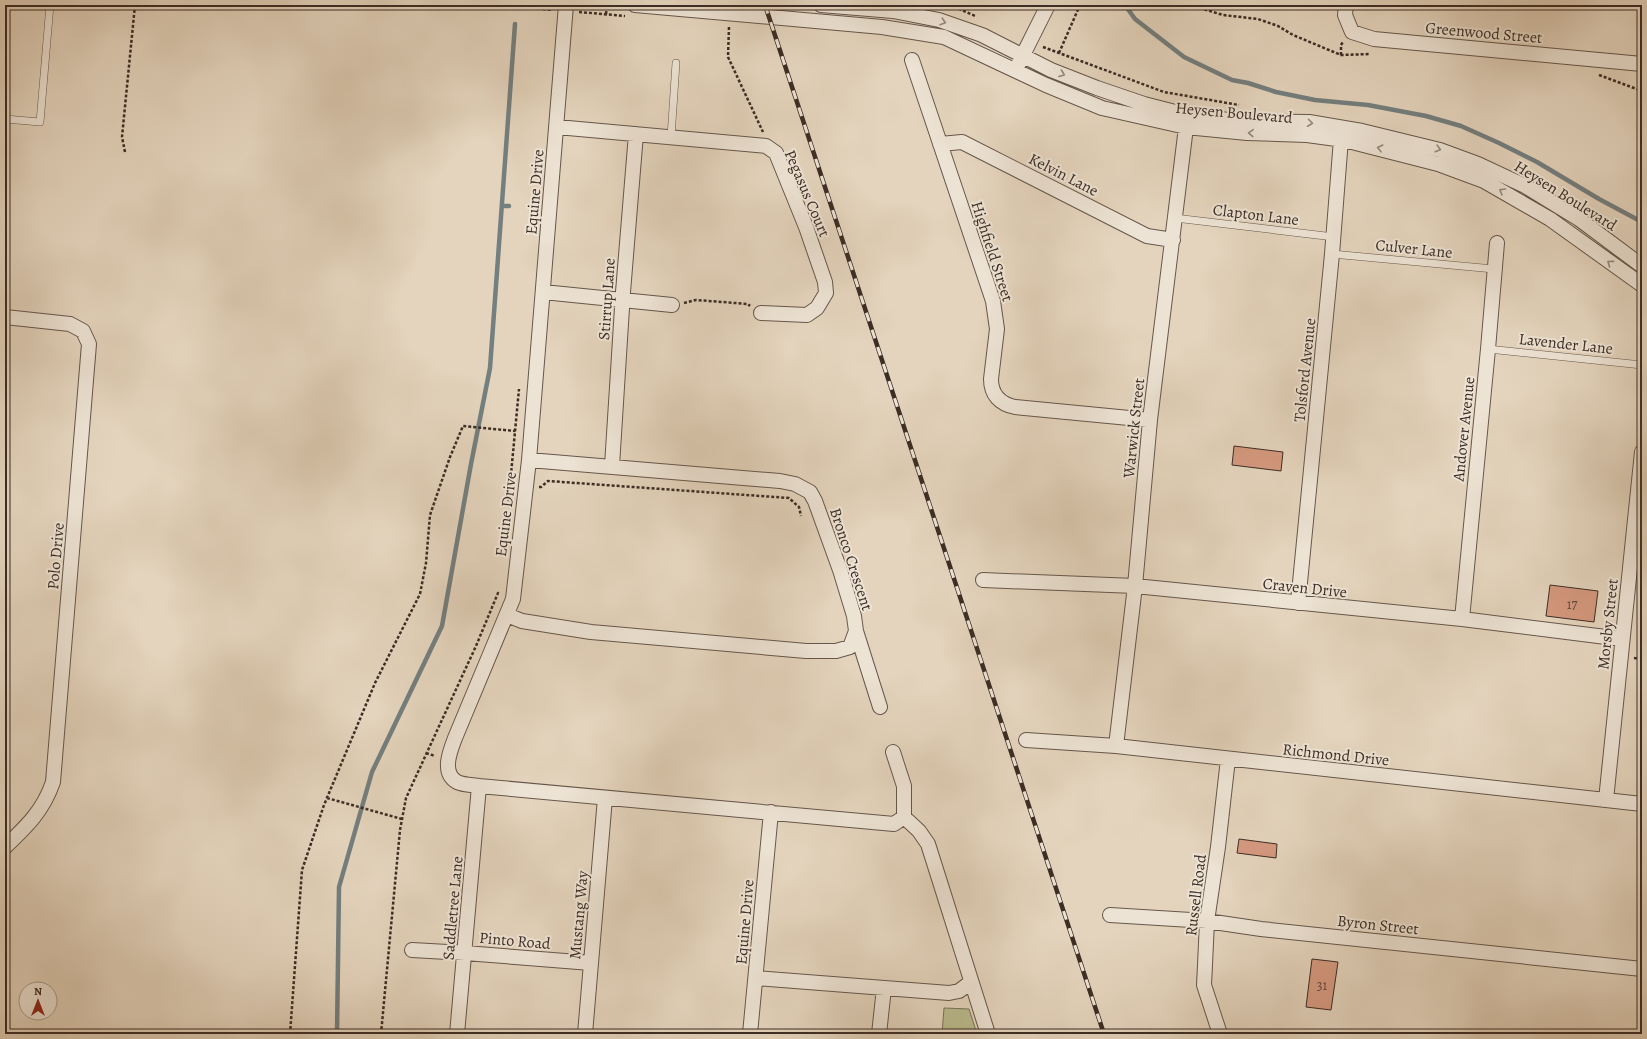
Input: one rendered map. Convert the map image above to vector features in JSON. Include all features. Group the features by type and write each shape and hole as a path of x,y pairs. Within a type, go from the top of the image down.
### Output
{"street":[{"name":"Heysen Boulevard","path":"822,5 861,7 893,11 939,20 982,35 1051,70 1187,121 1308,122 1362,131 1440,150 1478,164 1525,186 1579,219 1642,266"},
{"path":"1015,70 1023,57 1048,5"},
{"name":"Greenwood Street","path":"1346,5 1345,15 1352,32 1374,39 1642,64"},
{"name":"Equine Drive","path":"561,9 557,127 529,460 513,598 455,738 448,760 449,771 457,782 479,786 894,824 904,817"},
{"name":"Heysen Boulevard","path":"632,11 882,27 944,37 1046,85 1102,108 1187,121 1247,133 1307,135 1341,140 1438,164 1484,181 1550,219 1642,285"},
{"name":"Highfield Street","path":"912,60 993,301 996,328 991,385 996,396 1004,403 1015,406 1150,420"},
{"name":"Warwick Street","path":"1116,746 1135,586 1150,420 1187,121"},
{"name":"Pegasus Court","path":"557,127 766,146 776,154 806,227 825,282 826,293 817,308 808,315 761,313"},
{"name":"Stirrup Lane","path":"612,466 636,134"},
{"name":"Tolsford Avenue","path":"1298,603 1334,237 1336,189 1341,140"},
{"name":"Kelvin Lane","path":"940,144 962,142 1148,236 1173,240"},
{"name":"Andover Avenue","path":"1462,619 1488,349 1496,243"},
{"path":"543,292 672,305"},
{"name":"Polo Drive","path":"5,317 70,324 83,331 89,344 53,782 48,796 40,810 5,847"},
{"name":"Morsby Street","path":"1606,800 1642,452"},
{"name":"Bronco Crescent","path":"507,615 522,621 591,632 806,651 836,651 850,647 856,631 854,616 840,570 815,501 810,492 795,484 780,481 529,460"},
{"name":"Craven Drive","path":"983,580 1135,586 1462,619 1622,639"},
{"path":"856,631 880,707"},
{"name":"Richmond Drive","path":"1026,740 1116,746 1642,804"},
{"path":"893,752 904,786 904,817 919,831 928,844 988,1034"},
{"name":"Russell Road","path":"1220,1034 1204,985 1207,921 1218,847 1228,759"},
{"name":"Saddletree Lane","path":"457,1034 479,786"},
{"name":"Mustang Way","path":"585,1034 605,798"},
{"name":"Equine Drive","path":"750,1034 771,812"},
{"name":"Byron Street","path":"1110,915 1207,921 1642,969"},
{"name":"Pinto Road","path":"412,950 591,963"},
{"path":"756,978 949,992 959,991 971,982"},
{"path":"879,1034 884,988"}],"lane":[{"path":"5,119 40,122 50,5"},
{"path":"671,137 676,64"},
{"name":"Clapton Lane","path":"1175,218 1334,237"},
{"name":"Culver Lane","path":"1332,254 1494,269"},
{"name":"Lavender Lane","path":"1488,349 1642,365"}],"path":[{"path":"125,152 122,137 135,5"},
{"path":"503,5 606,14 632,11"},
{"path":"606,5 606,14"},
{"path":"1059,53 1080,5"},
{"path":"552,17 561,9"},
{"path":"736,25 729,24 728,57 765,136 766,146"},
{"path":"672,305 696,300 748,304 761,313"},
{"path":"508,506 519,386"},
{"path":"290,1034 302,870 327,798 375,683 420,594 426,563 430,515 450,457 463,426 515,431"},
{"path":"510,484 541,487 548,481 789,498 799,507 801,516"},
{"path":"498,593 500,588"},
{"path":"381,1034 402,819 406,798 476,646"},
{"path":"327,798 402,819"}],"green space":[{"path":"944,1008 969,1009 977,1034 942,1034"}],"building":[{"path":"1234,446 1283,452 1281,471 1232,465"},
{"path":"1550,585 1598,591 1594,622 1546,616"},
{"path":"1239,839 1277,844 1276,858 1237,853"},
{"path":"1312,959 1338,962 1331,1010 1306,1007"}],"waterway":[{"path":"1125,5 1135,19 1184,57 1232,80 1248,83 1276,92 1315,100 1368,105 1426,116 1461,126 1537,162 1599,199 1642,222"},
{"path":"337,1034 339,887 372,772 442,626 490,368 515,24"},
{"path":"502,206 509,206"}],"railway":[{"path":"765,5 1104,1034"}]}
